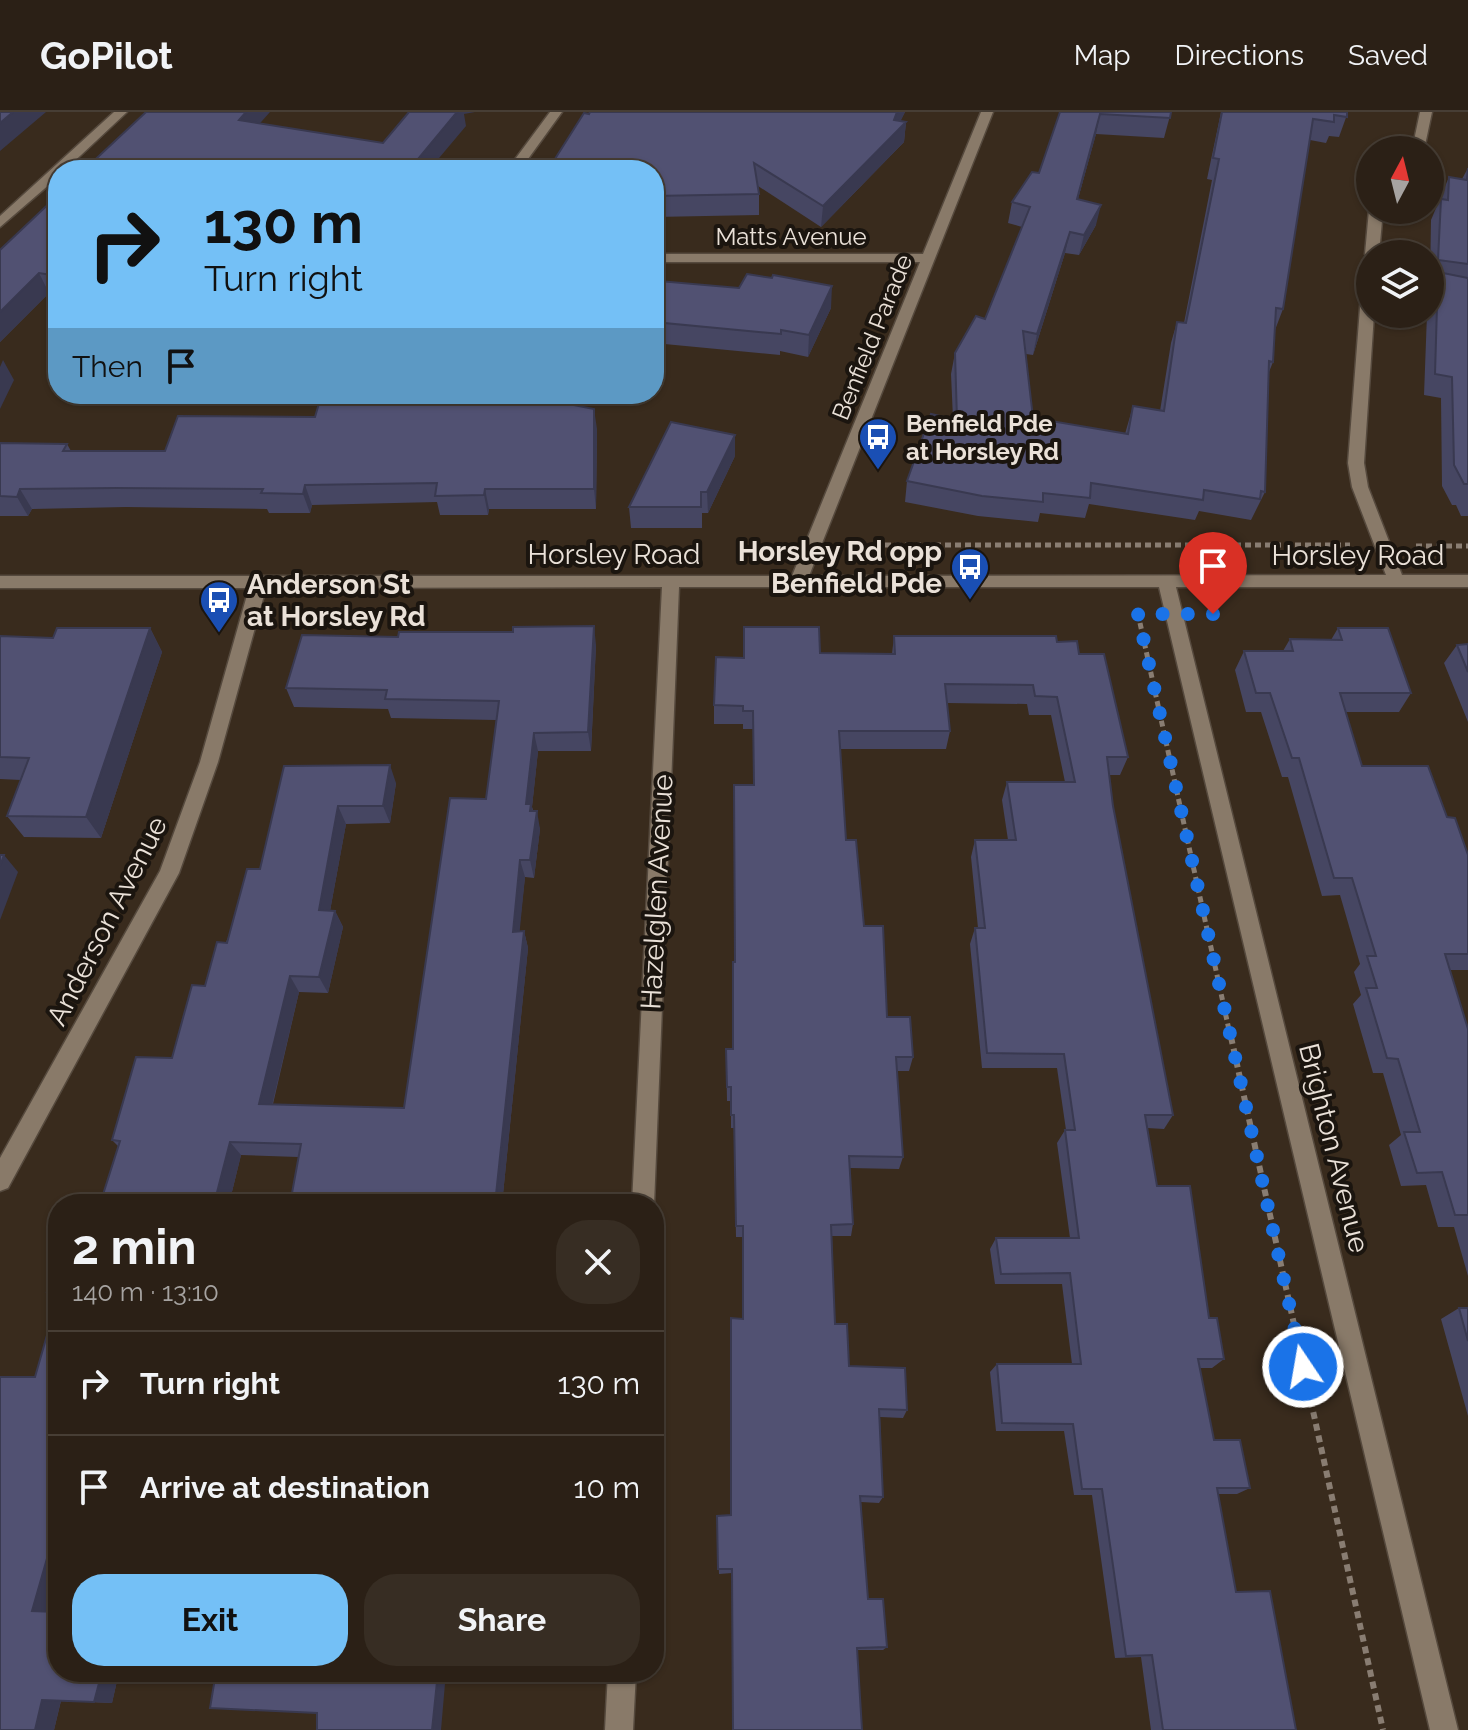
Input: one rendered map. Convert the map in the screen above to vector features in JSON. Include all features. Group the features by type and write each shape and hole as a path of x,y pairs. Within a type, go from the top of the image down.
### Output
{"street":[{"path":"69,160 121,112"},
{"path":"520,160 556,112"},
{"name":"Benfield Parade","path":"799,579 987,112"},
{"path":"1421,136 1426,112"},
{"path":"0,223 48,179"},
{"name":"Matts Avenue","path":"664,258 928,258"},
{"path":"1366,328 1355,451 1360,487 1396,580"},
{"name":"Horsley Road","path":"0,582 799,579 1468,581"},
{"name":"Hazelglen Avenue","path":"643,1194 671,580"},
{"name":"Brighton Avenue","path":"1166,581 1444,1730"},
{"name":"Anderson Avenue","path":"0,1180 169,873 209,762 259,582"},
{"path":"619,1730 621,1682"}],"path":[{"path":"875,545 1468,546"},
{"path":"1174,614 1138,614 1383,1730"}],"building":[{"path":"0,112 13,112 0,123"},
{"path":"146,112 246,112 239,120 383,143 409,112 457,112 417,160 95,160"},
{"path":"897,112 894,120 906,122 823,206 754,163 759,194 664,196 664,160 554,160 584,113"},
{"path":"1060,112 1171,112 1170,118 1100,114 1077,199 1101,205 1084,235 1070,232 1037,334 1023,331 1033,418 1128,434 1133,406 1164,411 1177,322 1186,323 1219,159 1213,158 1222,112 1347,112 1347,117 1334,115 1334,122 1313,119 1283,309 1276,308 1273,362 1269,361 1265,492 1261,491 1260,499 1204,490 1203,500 1091,483 1090,498 1043,493 1043,502 982,496 907,481 931,414 957,420 955,353 976,316 985,319 1030,207 1012,202 1032,172 1039,173"},
{"path":"1468,168 1468,264 1444,261 1444,240 1439,240 1440,224 1444,224 1444,199 1448,200 1449,177 1467,180"},
{"path":"48,204 48,274 39,273 0,312 0,250"},
{"path":"1444,273 1468,278 1468,484 1464,484 1454,465 1452,377 1435,374 1436,328 1444,328"},
{"path":"747,274 772,278 773,275 832,286 809,335 781,330 781,334 664,323 664,281 739,288"},
{"path":"319,404 568,404 594,409 594,489 485,489 484,495 435,496 437,483 305,485 303,494 261,493 263,489 116,488 20,489 17,497 0,496 0,443 67,444 63,451 165,451 178,416 315,417"},
{"path":"671,422 735,435 707,492 701,492 701,507 629,507"},
{"path":"594,626 588,732 534,733 526,804 531,804 530,811 537,811 530,860 520,860 513,932 524,931 496,1194 292,1194 301,1144 230,1142 217,1194 103,1194 120,1141 112,1140 136,1057 172,1058 192,985 205,986 217,942 227,943 247,869 260,869 284,766 390,765 383,806 338,806 319,910 335,911 319,977 290,976 259,1104 404,1108 450,798 486,799 499,701 385,699 387,690 286,688 302,635 398,637 399,632 513,632 513,627"},
{"path":"744,627 819,627 820,653 895,654 894,636 1056,636 1057,642 1077,641 1079,654 1104,654 1128,757 1107,757 1113,806 1173,1115 1145,1115 1157,1186 1190,1186 1209,1318 1217,1318 1224,1359 1198,1359 1214,1440 1240,1440 1250,1488 1217,1488 1236,1592 1270,1591 1296,1730 1163,1730 1152,1655 1126,1656 1102,1489 1082,1489 1073,1424 1002,1423 997,1364 1081,1364 1070,1273 1001,1274 996,1238 1079,1238 1065,1130 1075,1130 1064,1054 987,1053 975,928 985,928 975,840 1016,840 1007,782 1075,782 1057,697 1035,696 1033,685 945,684 950,731 839,731 846,840 856,840 864,926 883,926 887,1017 910,1017 913,1057 896,1057 903,1157 849,1156 853,1224 831,1225 835,1324 847,1324 849,1366 905,1368 907,1410 879,1409 883,1497 860,1496 868,1599 883,1599 887,1647 857,1648 862,1730 733,1730 732,1569 718,1569 717,1516 731,1515 731,1318 743,1319 743,1226 736,1226 734,1115 731,1115 731,1087 727,1087 726,1049 733,1049 734,785 754,785 753,711 743,711 743,706 714,705 716,657 744,658"},
{"path":"57,628 150,628 86,817 7,816 29,758 0,757 0,636 53,638"},
{"path":"1338,628 1388,628 1411,693 1340,693 1362,766 1428,766 1447,817 1455,818 1468,855 1468,954 1445,954 1468,1029 1468,1215 1455,1215 1442,1172 1417,1173 1404,1132 1420,1132 1398,1059 1387,1058 1366,988 1377,988 1367,956 1376,956 1352,878 1334,878 1299,758 1292,758 1270,693 1256,693 1244,651 1293,651 1290,639 1342,640"},
{"path":"1468,644 1468,672 1457,645"},
{"path":"1459,1308 1468,1308 1468,1341"},
{"path":"48,1332 48,1555 32,1611 48,1612 48,1682 99,1682 94,1702 42,1700 35,1730 0,1730 0,1377 35,1377"},
{"path":"214,1682 437,1682 432,1730 317,1730 317,1713 210,1708"}],"place":[{"name":"Benfield Pde at Horsley Rd","path":"878,471"},
{"name":"Horsley Rd opp Benfield Pde","path":"970,601"},
{"name":"Anderson St at Horsley Rd","path":"219,634"}],"route":[{"path":"1213,614 1138,614 1303,1367"}]}
